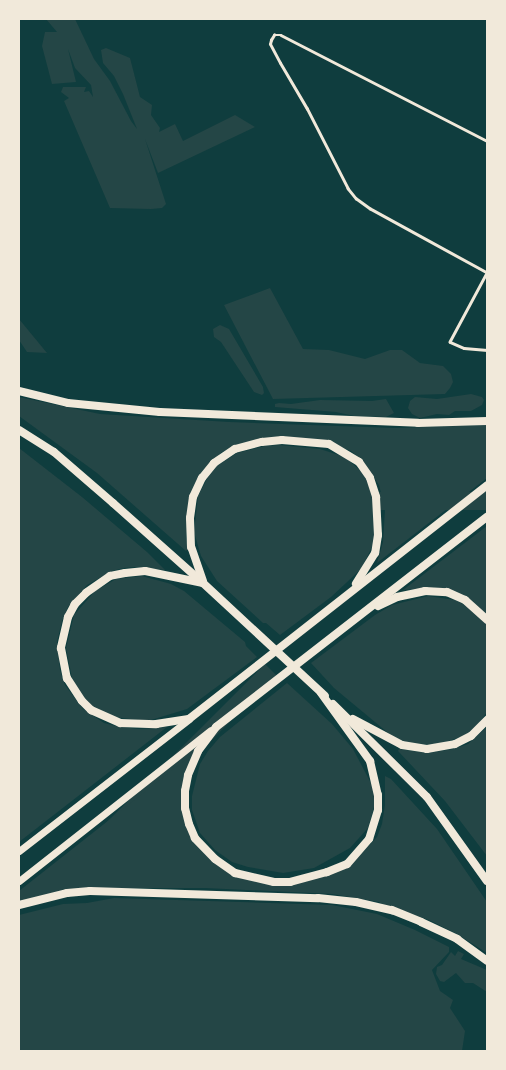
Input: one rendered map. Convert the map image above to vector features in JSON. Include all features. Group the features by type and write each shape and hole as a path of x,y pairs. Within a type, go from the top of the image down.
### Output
{"highway":[{"path":"19,391 68,403 151,411 418,423 487,421"},
{"path":"19,430 54,452 203,582 345,715 428,797 487,881"},
{"path":"203,582 191,547 190,518 193,497 202,478 214,463 234,449 262,442 290,441 329,444 359,462 370,478 376,497 378,535 375,553 349,592"},
{"path":"203,582 146,571 110,576 98,583 75,604 63,632 61,648 65,671 74,691 91,710 120,724 135,726 188,719 487,485"},
{"path":"322,693 370,761 378,794 378,810 369,839 346,864 290,882 258,879 235,873 215,859 195,838 185,808 188,775 198,751 216,727 487,517"},
{"path":"364,612 397,597 425,591 447,592 465,600 487,620"},
{"path":"345,715 402,745 427,749 455,744 471,736 487,720"},
{"path":"19,905 67,893 90,891 318,898 356,902 392,910 421,922 457,939 487,960"}],"main road":[{"path":"19,851 188,719"},
{"path":"19,881 216,727"}],"lane":[{"path":"487,141 280,35 274,35 270,44 307,109 348,189 356,199 370,209 487,272 450,342 464,348 487,350"}],"shaded area":[{"path":"46,19 75,19 94,59 110,81 137,129 114,76 103,63 101,50 106,48 130,58 140,97 152,105 151,115 160,128 159,132 175,124 183,141 235,115 255,127 158,173 145,139 166,204 162,208 151,209 110,208 64,101 69,98 61,92 63,87 86,87 84,92 89,91 93,97 91,85 75,68 68,49 76,82 52,84 42,46 45,32 57,32"},
{"path":"270,288 303,349 329,350 365,359 390,350 402,350 420,363 443,366 451,374 453,382 450,388 445,394 273,399 224,305"},
{"path":"19,319 47,353 27,352 19,340"},
{"path":"220,325 229,329 263,387 264,393 262,395 254,392 221,342 214,337 213,329"},
{"path":"471,394 482,397 484,400 482,405 471,411 455,411 449,415 437,414 420,418 412,414 408,408 410,401 415,397 437,399"},
{"path":"19,397 100,414 229,422 395,428 487,425 487,478 377,563 383,542 385,510 379,485 362,460 351,451 328,442 281,438 250,441 222,452 203,470 197,480 188,503 186,538 188,549 186,551 97,473 19,416"},
{"path":"386,399 394,413 386,417 354,416 336,412 275,407 275,404 279,403 291,404 320,400 372,401"},
{"path":"279,445 320,449 345,457 364,474 375,502 374,543 361,569 331,597 280,635 266,623 263,623 217,581 201,556 194,532 198,496 208,477 217,466 237,453 265,446"},
{"path":"19,448 82,497 147,552 165,570 135,567 124,568 112,571 87,585 68,607 62,621 57,642 60,670 65,685 83,709 104,723 116,726 138,729 167,727 19,842"},
{"path":"238,492 487,492 487,510 238,510"},
{"path":"487,526 487,614 461,595 420,589 403,590"},
{"path":"142,576 171,584 184,591 245,642 246,646 257,657 187,709 151,720 114,717 94,708 85,701 72,678 66,648 74,615 95,591 116,579"},
{"path":"428,596 455,600 469,607 487,625 487,712 477,726 464,736 436,745 409,743 393,737 334,688 311,663 375,615 392,605"},
{"path":"265,664 276,675 55,897 44,885"},
{"path":"287,683 332,724 353,749 373,787 375,804 368,828 350,848 314,868 283,873 248,867 232,862 215,850 200,833 192,810 192,796 200,764 208,751 220,737"},
{"path":"487,727 487,856 445,801 398,751 399,749 428,753 453,749 468,744"},
{"path":"189,757 186,823 224,866 265,879 300,880 357,858 377,837 382,824 385,805 385,776 391,779 437,829 487,902 487,953 457,934 429,920 385,906 379,902 332,894 205,888 103,888 60,892 19,902 19,891"},
{"path":"114,898 332,905 377,914 415,930 449,947 449,952 432,970 440,991 453,1000 450,1008 465,1031 462,1051 19,1051 19,915 63,904 87,903"},
{"path":"458,951 464,954 461,959 487,970 487,992 473,983 465,983 456,973 444,982 440,981 436,974 437,967 442,965 451,952 455,956"}]}
